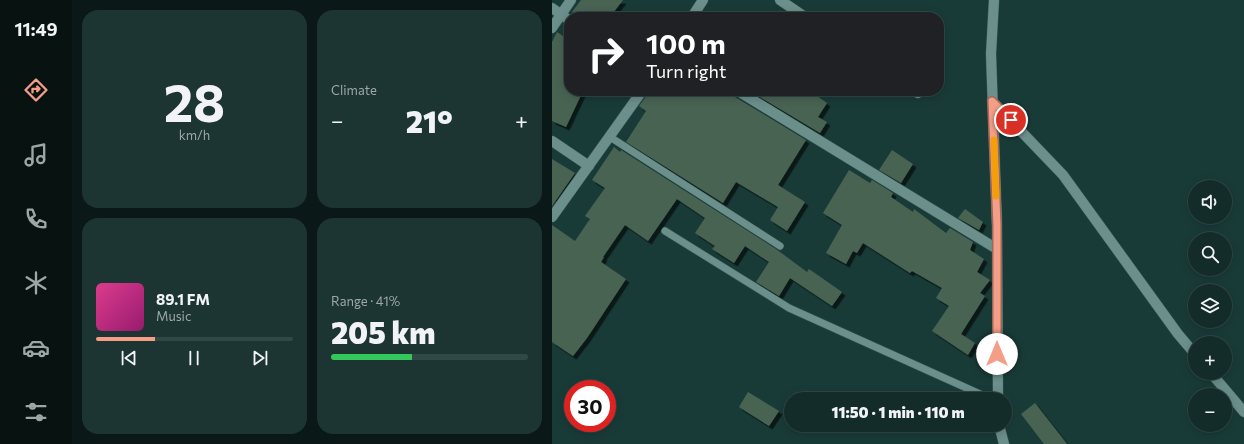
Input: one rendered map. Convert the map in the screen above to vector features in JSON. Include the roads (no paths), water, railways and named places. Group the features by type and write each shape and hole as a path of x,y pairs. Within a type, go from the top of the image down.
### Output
{"street":[{"path":"567,12 571,0"},
{"path":"695,12 703,0"},
{"path":"780,0 798,12"},
{"path":"994,0 991,54 997,249 998,392"},
{"path":"552,8 564,16"},
{"path":"552,28 564,18"},
{"path":"552,217 639,96"},
{"path":"746,96 997,249"},
{"path":"992,101 1063,175 1188,346"},
{"path":"552,141 589,166"},
{"path":"1216,380 1244,412"},
{"path":"1001,432 1004,444"}],"lane":[{"path":"610,137 780,246"},
{"path":"665,231 789,308 975,392"}]}
